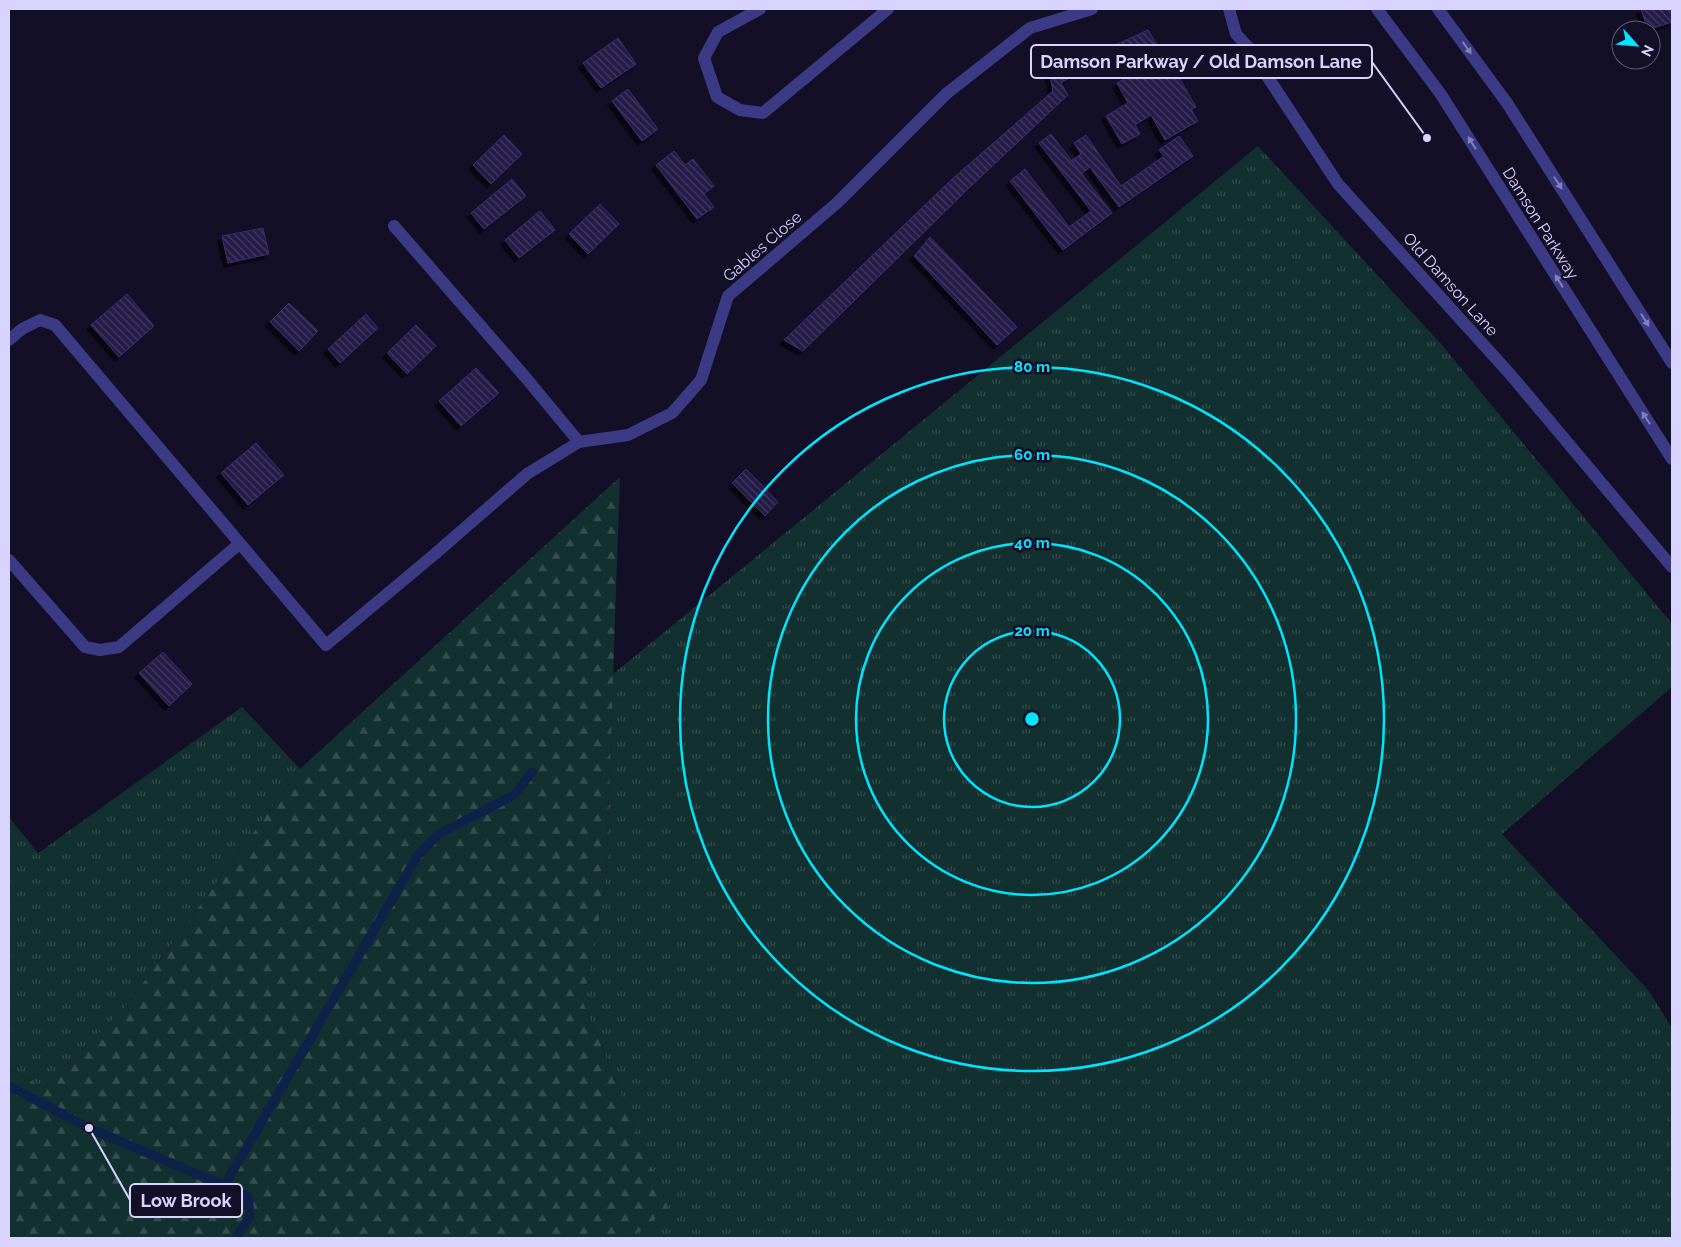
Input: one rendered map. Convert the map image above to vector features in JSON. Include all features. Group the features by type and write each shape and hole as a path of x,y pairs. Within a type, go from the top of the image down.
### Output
{"street":[{"path":"760,9 718,32 704,58 717,97 740,110 763,113 888,9"},
{"name":"Gables Close","path":"239,544 326,645 527,474 579,442 628,435 672,412 701,380 728,296 837,203 946,94 1030,28 1092,9"},
{"name":"Old Damson Lane","path":"1229,9 1236,34 1248,47 1338,184 1510,374 1672,567"},
{"name":"Damson Parkway","path":"1377,9 1440,93 1672,459"},
{"path":"1438,9 1507,103 1672,363"},
{"path":"394,226 579,442"},
{"path":"9,340 22,329 40,320 55,325 239,544 119,647 100,650 84,647 9,560"}],"green space":[{"path":"1258,146 1442,345 1672,624 1672,687 1502,834 1649,991 1672,1028 1672,1238 630,1238 669,1209 583,1002 606,882 613,674"},
{"path":"620,477 606,882 583,1002 669,1209 630,1238 9,1238 9,1068 43,1088 126,1006 300,769"},
{"path":"242,707 300,769 126,1006 43,1088 9,1068 9,817 38,853"}],"building":[{"path":"1641,9 1672,9 1672,22 1661,26 1661,20 1645,20"},
{"path":"1148,30 1157,45 1127,65 1118,49 1061,83 1068,95 968,189 803,351 784,340 951,180 1053,91 1050,75"},
{"path":"618,38 636,64 601,88 583,63"},
{"path":"1166,55 1196,107 1191,109 1198,121 1165,140 1151,115 1135,125 1140,134 1122,144 1106,116 1128,103 1117,83"},
{"path":"628,89 658,129 642,141 612,101"},
{"path":"1051,134 1112,213 1063,250 1010,181 1025,169 1069,227 1091,211 1039,143"},
{"path":"504,135 522,154 491,184 473,165"},
{"path":"1086,135 1121,186 1164,156 1159,150 1179,136 1193,156 1119,207 1090,167 1081,174 1072,160 1081,154 1074,143"},
{"path":"674,151 685,165 693,159 714,186 704,194 714,207 697,219 656,165"},
{"path":"512,179 526,196 484,229 471,213"},
{"path":"600,204 619,224 588,254 569,234"},
{"path":"540,211 555,230 519,258 505,240"},
{"path":"263,228 269,254 228,263 222,236"},
{"path":"930,237 1017,327 997,345 914,256"},
{"path":"127,294 154,326 119,357 91,325"},
{"path":"289,303 318,331 299,351 270,322"},
{"path":"366,314 378,328 340,363 328,349"},
{"path":"416,325 436,346 407,374 387,353"},
{"path":"476,368 499,393 461,426 439,401"},
{"path":"256,443 284,475 248,505 221,473"},
{"path":"746,469 778,502 765,516 732,483"},
{"path":"163,652 192,684 169,706 139,673"}],"waterway":[{"path":"224,1186 418,855 439,834 514,795 532,772"},
{"path":"9,1086 89,1128 248,1196 250,1216 236,1238"}],"place":[{"name":"Damson Parkway / Old Damson Lane","path":"1427,138"},
{"name":"Low Brook","path":"89,1128"}]}
